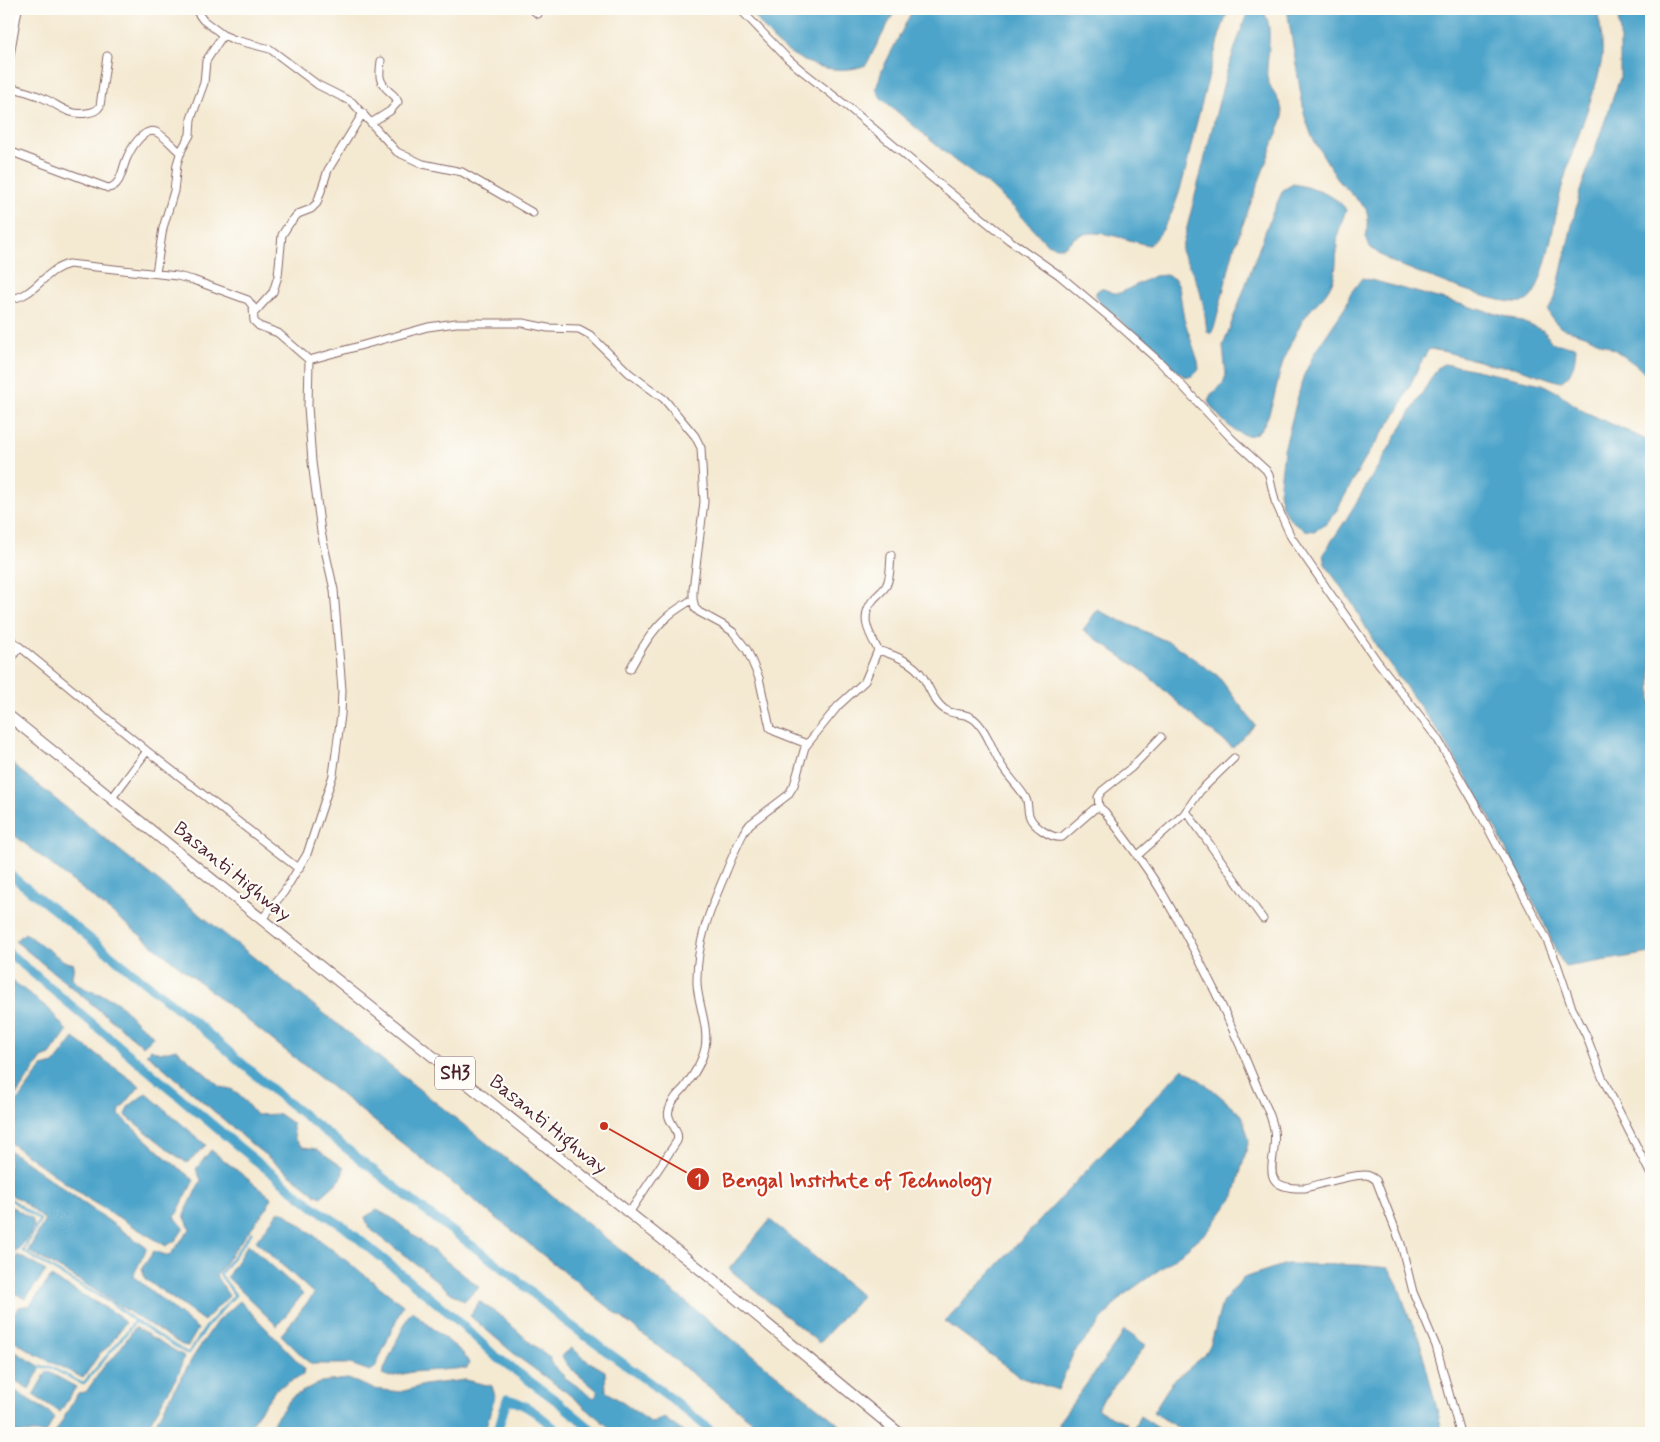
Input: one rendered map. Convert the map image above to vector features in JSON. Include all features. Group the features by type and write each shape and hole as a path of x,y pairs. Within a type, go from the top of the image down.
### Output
{"main road":[{"name":"Basanti Highway","path":"9,716 721,1286 899,1433"}],"street":[{"path":"9,61 18,9"},
{"path":"195,9 203,20 223,35 270,49 318,85 352,102 392,148 403,155 423,164 462,172 533,213"},
{"path":"532,9 538,14"},
{"path":"740,9 801,70 1009,240 1059,275 1162,363 1231,438 1266,470 1269,475 1275,502 1291,537 1377,661 1437,738 1480,813 1545,936 1572,1008 1586,1035 1599,1071 1651,1175"},
{"path":"156,273 163,228 174,191 177,164 190,135 192,119 204,83 206,60 223,35"},
{"path":"9,87 43,98 72,113 90,113 97,110 100,106 107,56"},
{"path":"372,124 390,111 398,102 396,97 381,82 380,61"},
{"path":"254,313 273,292 278,276 282,235 298,214 311,209 317,203 328,170 363,113"},
{"path":"9,150 108,188 113,187 117,183 126,159 134,146 144,134 150,131 158,133 181,153"},
{"path":"9,299 24,296 58,266 69,264 156,273 193,280 248,300 252,303 254,321 259,326 278,334 309,360"},
{"path":"309,360 428,327 456,323 523,323 548,328 578,329 590,334 629,373 664,399 695,436 701,448 704,502 695,568 693,599 695,608 728,628 747,650 759,678 770,728 807,744"},
{"path":"262,919 299,869 313,838 333,775 342,698 334,590 321,532 312,462 308,406 309,360"},
{"path":"892,555 888,582 872,600 866,614 866,626 878,650 900,658 921,674 930,691 945,710 966,715 978,722 990,741 1003,769 1026,798 1030,818 1040,828 1053,836 1062,837 1094,809 1099,807"},
{"path":"630,669 645,644 666,617 693,599"},
{"path":"9,638 147,751 299,869"},
{"path":"9,662 19,647"},
{"path":"629,1214 677,1141 677,1132 668,1116 669,1108 699,1066 704,1054 706,1035 697,974 700,942 710,909 744,832 750,824 788,795 794,785 801,757 807,744 838,706 865,681 878,650"},
{"path":"1161,738 1131,768 1102,791 1098,797 1099,807 1105,812 1164,895 1205,970 1269,1114 1274,1130 1271,1170 1276,1181 1288,1188 1297,1188 1366,1175 1372,1176 1376,1180 1401,1244 1412,1292 1436,1346 1460,1433"},
{"path":"112,798 147,751"},
{"path":"1137,856 1186,811 1200,791 1234,758"},
{"path":"1186,811 1263,919"}],"water":[{"path":"749,9 896,9 866,65 843,70 819,66 796,57 776,42"},
{"path":"913,9 1229,9 1220,33 1180,192 1167,223 1159,235 1149,245 1112,235 1093,233 1076,237 1064,247 1047,244 1015,209 990,186 955,161 881,98 876,89 882,70"},
{"path":"1252,9 1261,10 1266,16 1269,25 1267,77 1269,85 1281,106 1283,117 1234,248 1215,325 1210,334 1207,331 1200,291 1181,251 1226,74 1247,13"},
{"path":"1287,9 1596,9 1602,39 1600,69 1563,183 1542,274 1532,296 1526,301 1515,302 1481,295 1392,262 1370,247 1366,239 1368,217 1366,209 1338,180 1312,137 1305,117"},
{"path":"1617,9 1651,9 1651,380 1636,365 1615,350 1585,335 1561,328 1548,311 1555,298 1580,191 1620,78 1620,33"},
{"path":"1293,184 1330,196 1337,200 1346,210 1340,226 1335,273 1328,290 1306,316 1292,342 1282,365 1268,417 1258,432 1252,435 1245,435 1230,427 1208,402 1211,394 1223,383 1226,375 1223,346 1271,216 1283,190"},
{"path":"1166,275 1175,279 1179,287 1184,319 1198,361 1199,369 1192,376 1182,375 1101,304 1096,297 1096,292 1101,288 1114,293 1120,293 1154,276"},
{"path":"1362,278 1515,319 1544,331 1552,343 1576,347 1574,363 1571,371 1560,382 1514,367 1493,365 1429,349 1398,411 1366,457 1337,510 1326,524 1314,531 1304,530 1291,520 1282,507 1279,492 1284,450 1303,377 1315,352 1346,306 1350,294"},
{"path":"1444,364 1542,384 1559,393 1581,410 1651,442 1651,953 1565,967 1487,812 1442,737 1377,647 1352,603 1325,564 1323,554 1438,367"},
{"path":"1097,610 1173,644 1218,676 1255,725 1233,748 1198,721 1144,672 1083,630"},
{"path":"9,761 850,1433 767,1433 9,831"},
{"path":"25,933 64,961 74,964 72,978 80,986 117,1002 153,1037 143,1046 15,941"},
{"path":"9,978 49,1009 67,1031 50,1055 42,1058 13,1100 9,1100"},
{"path":"74,1038 140,1086 120,1110 119,1115 164,1156 194,1180 175,1217 184,1228 176,1240 166,1246 91,1201 9,1142 9,1107 12,1108 42,1067 54,1064"},
{"path":"151,1049 160,1053 176,1049 221,1087 231,1089 239,1094 256,1115 279,1114 292,1123 295,1139 303,1147 317,1149 344,1168 341,1179 321,1197 315,1194 255,1147 146,1054"},
{"path":"1183,1068 1212,1089 1242,1115 1249,1140 1234,1196 1209,1230 1173,1260 1122,1296 1073,1354 1058,1390 1022,1378 945,1321"},
{"path":"146,1093 206,1145 187,1163 125,1115 128,1107"},
{"path":"9,1150 147,1248 133,1276 198,1329 188,1346 182,1345 69,1274 28,1251 45,1220 21,1200 9,1194"},
{"path":"211,1150 271,1197 268,1207 216,1276 229,1296 204,1321 145,1279 142,1268 154,1251 169,1256 190,1229 184,1215 201,1180 196,1169"},
{"path":"9,1205 32,1219 34,1226 24,1243 9,1256"},
{"path":"377,1210 392,1218 479,1287 464,1301 451,1293 369,1228 365,1217"},
{"path":"278,1212 284,1212 403,1305 375,1368 370,1371 350,1364 313,1364 307,1361 281,1335 314,1294 256,1241"},
{"path":"770,1220 862,1296 819,1343 729,1269"},
{"path":"248,1244 303,1294 277,1326 227,1277"},
{"path":"18,1255 46,1271 25,1299 9,1290 9,1263"},
{"path":"1286,1264 1359,1265 1389,1268 1398,1285 1409,1317 1418,1335 1443,1433 1186,1433 1153,1412 1172,1382 1205,1355 1211,1343 1222,1303 1243,1278"},
{"path":"51,1277 118,1315 125,1323 108,1347 100,1353 83,1378 33,1353 9,1337 9,1320 19,1307 30,1305"},
{"path":"240,1301 304,1368 303,1375 276,1389 244,1433 150,1433 193,1357 217,1321"},
{"path":"479,1301 502,1317 551,1358 551,1363 567,1379 594,1398 599,1392 570,1368 561,1356 572,1348 586,1360 605,1371 606,1391 652,1423 664,1418 685,1433 616,1433 566,1392 519,1358 470,1316"},
{"path":"412,1311 463,1353 469,1363 467,1368 412,1372 390,1377 382,1374"},
{"path":"135,1327 184,1356 179,1373 144,1433 55,1433 78,1393 86,1392"},
{"path":"1124,1330 1146,1345 1097,1408 1127,1423 1121,1433 1062,1433 1058,1423"},
{"path":"9,1348 41,1367 29,1389 9,1377"},
{"path":"47,1371 76,1387 60,1412 33,1395"},
{"path":"348,1379 374,1389 401,1392 424,1385 465,1380 492,1386 495,1396 484,1433 265,1433 292,1397 321,1382"},
{"path":"9,1387 49,1412 54,1418 46,1433 9,1433"},
{"path":"1140,1416 1160,1429 1164,1433 1131,1433"}],"waterway":[{"path":"9,874 196,1023 276,1093 428,1213 509,1273 569,1324 668,1396 714,1433"},
{"path":"9,953 239,1147 315,1208 343,1226 455,1318 494,1355 561,1404 596,1433"},
{"path":"9,1198 40,1220 23,1251 113,1304 135,1321 188,1354 207,1326 235,1295 220,1274 252,1232"},
{"path":"41,1367 50,1367 83,1384 135,1321"},
{"path":"497,1433 507,1399 529,1408 560,1433"}],"place":[{"name":"Bengal Institute of Technology","path":"604,1126"}]}
